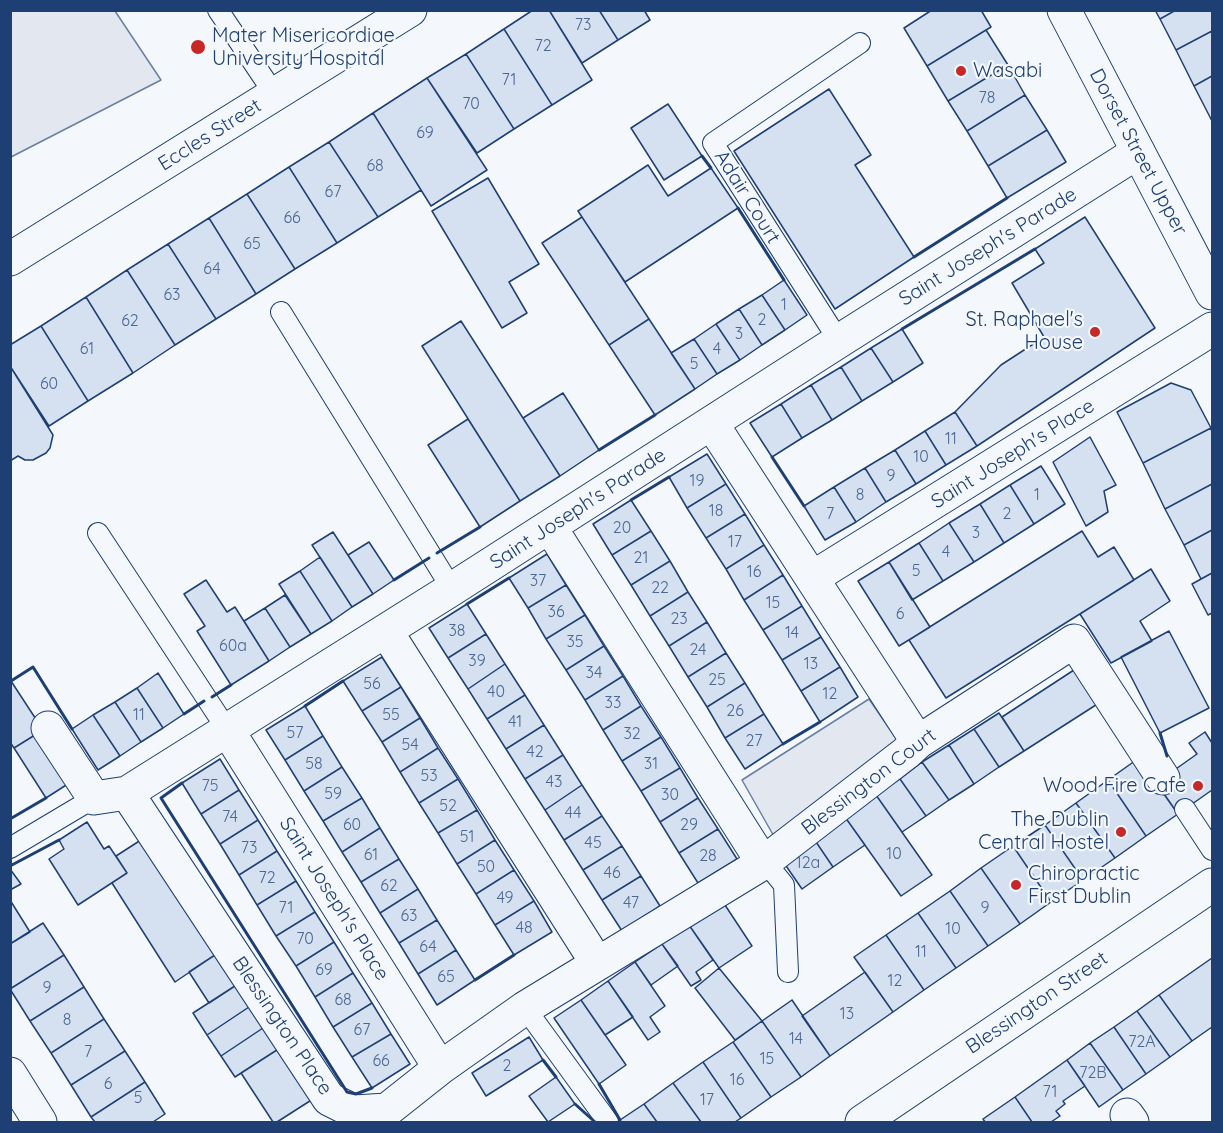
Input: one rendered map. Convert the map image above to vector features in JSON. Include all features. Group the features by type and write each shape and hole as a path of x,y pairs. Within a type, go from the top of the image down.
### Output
{"street":[{"name":"Eccles Street","path":"10,259 410,10"},
{"name":"Dorset Street Upper","path":"1064,10 1212,293"},
{"name":"Saint Joseph's Parade","path":"94,798 127,793 228,731 1138,152"},
{"name":"Saint Joseph's Place","path":"812,578 1212,329"},
{"path":"712,424 918,742"},
{"path":"550,527 763,863"},
{"path":"386,631 597,963"},
{"name":"Blessington Court","path":"525,1008 763,863 918,742 1074,641 1163,778"},
{"path":"48,728 94,798"},
{"name":"Saint Joseph's Place","path":"228,731 440,1068"},
{"name":"Blessington Place","path":"127,793 329,1099 355,1112 387,1110 440,1068 525,1008"},
{"name":"Blessington Street","path":"862,1122 1212,885"},
{"path":"10,1074 40,1122"}],"lane":[{"path":"218,10 275,95"},
{"name":"Adair Court","path":"839,341 713,143 860,43"},
{"path":"281,312 452,589"},
{"path":"98,533 228,731"},
{"name":"Saint Joseph's Parade","path":"10,848 94,798"},
{"path":"1185,809 1212,850"},
{"path":"763,863 784,885 788,972"},
{"path":"525,1008 608,1122"}],"shaded area":[{"path":"11,10 115,11 161,80 11,157"},
{"path":"869,699 906,753 784,854 742,780"}],"building":[{"path":"533,10 549,10 592,80 552,105 504,29"},
{"path":"549,10 599,10 618,40 582,63"},
{"path":"599,10 644,10 650,20 618,40"},
{"path":"932,10 981,10 991,27 927,66 904,28"},
{"path":"1155,10 1176,10 1160,19"},
{"path":"1176,10 1212,10 1212,31 1176,50 1160,19"},
{"path":"504,29 552,105 514,129 466,54"},
{"path":"986,30 1008,65 948,101 927,66"},
{"path":"1212,31 1212,76 1194,86 1176,50"},
{"path":"466,54 514,129 477,153 427,78"},
{"path":"1008,65 1025,95 967,131 948,101"},
{"path":"1212,76 1212,121 1194,86"},
{"path":"427,78 487,170 431,206 373,113"},
{"path":"829,89 871,155 855,165 914,257 835,309 734,151"},
{"path":"1025,95 1047,130 988,166 967,131"},
{"path":"668,104 702,156 664,180 631,128"},
{"path":"373,113 421,190 378,217 329,142"},
{"path":"1047,130 1066,162 1007,198 988,166"},
{"path":"329,142 378,217 337,243 289,167"},
{"path":"648,165 668,196 711,168 738,208 625,282 578,211"},
{"path":"289,167 337,243 295,269 247,194"},
{"path":"488,178 539,264 509,282 527,313 502,328 432,211"},
{"path":"247,194 295,269 256,294 209,218"},
{"path":"582,217 649,319 609,345 542,243"},
{"name":"St. Raphael's House","path":"1085,217 1155,328 977,446 955,412 1001,365 1044,337 1012,283 1044,263 1035,249"},
{"path":"209,218 256,294 216,319 168,244"},
{"path":"168,244 216,319 175,345 127,270"},
{"path":"127,270 175,345 133,373 86,297"},
{"path":"784,280 807,315 785,330 762,295"},
{"path":"762,295 785,330 762,345 739,309"},
{"path":"86,297 133,373 88,401 41,326"},
{"path":"739,309 762,345 740,360 716,324"},
{"path":"649,319 695,389 655,415 609,345"},
{"path":"461,321 560,476 520,501 422,346"},
{"path":"716,324 740,360 717,374 694,339"},
{"path":"41,326 88,401 49,426 10,366 10,345"},
{"path":"902,329 923,363 893,382 871,348"},
{"path":"694,339 717,374 695,389 671,353"},
{"path":"871,348 893,382 862,401 841,367"},
{"path":"10,366 53,435 50,448 46,453 33,460 25,460 18,456 10,461"},
{"path":"841,367 862,401 832,420 811,385"},
{"path":"1171,383 1191,390 1211,428 1143,463 1117,412"},
{"path":"811,385 832,420 802,438 781,404"},
{"path":"563,393 599,450 560,476 523,418"},
{"path":"781,404 802,438 772,457 750,423"},
{"path":"955,412 977,446 946,465 925,431"},
{"path":"468,419 520,501 480,527 428,445"},
{"path":"1211,428 1212,484 1165,509 1143,463"},
{"path":"925,431 946,465 916,484 895,450"},
{"path":"1090,437 1116,485 1104,491 1108,512 1086,526 1053,462"},
{"path":"895,450 916,484 886,502 865,468"},
{"path":"707,454 726,484 687,508 669,477"},
{"path":"1041,466 1065,504 1034,524 1010,485"},
{"path":"865,468 886,502 856,522 834,487"},
{"path":"726,484 745,514 706,538 687,508"},
{"path":"1212,484 1212,530 1184,545 1165,509"},
{"path":"1010,485 1034,524 1004,543 980,504"},
{"path":"834,487 856,522 825,540 804,506"},
{"path":"631,500 651,531 612,555 593,524"},
{"path":"980,504 1004,543 974,562 949,523"},
{"path":"745,514 764,545 726,569 706,538"},
{"path":"949,523 974,562 943,581 919,543"},
{"path":"1212,530 1212,573 1201,579 1184,545"},
{"path":"651,531 670,561 631,585 612,555"},
{"path":"1082,531 1098,557 1114,547 1134,580 946,698 909,640"},
{"path":"333,532 373,594 352,607 312,545"},
{"path":"369,542 394,580 373,594 348,555"},
{"path":"919,543 943,581 912,600 889,562"},
{"path":"764,545 783,575 744,600 726,569"},
{"path":"547,554 566,585 528,608 509,578"},
{"path":"320,557 352,607 332,621 300,571"},
{"path":"670,561 688,592 650,616 631,585"},
{"path":"889,562 930,627 899,646 858,581"},
{"path":"1151,569 1170,601 1140,621 1152,641 1111,663 1080,614"},
{"path":"300,571 332,621 311,634 279,584"},
{"path":"1212,573 1212,613 1208,615 1192,584"},
{"path":"783,575 802,606 763,630 744,600"},
{"path":"206,580 227,612 235,607 269,661 231,685 197,631 205,626 184,594"},
{"path":"566,585 585,615 546,639 528,608"},
{"path":"688,592 707,622 669,646 650,616"},
{"path":"285,595 311,634 290,647 265,608"},
{"path":"467,604 486,634 448,658 429,628"},
{"path":"802,606 821,637 782,660 763,630"},
{"path":"265,608 290,647 269,661 244,621"},
{"path":"585,615 604,646 566,670 546,639"},
{"path":"707,622 726,653 688,677 669,646"},
{"path":"1169,631 1209,708 1160,733 1121,657"},
{"path":"486,634 505,664 468,689 448,658"},
{"path":"821,637 840,667 801,691 782,660"},
{"path":"604,646 623,676 585,700 566,670"},
{"path":"726,653 745,683 707,707 688,677"},
{"path":"382,657 401,687 362,711 343,681"},
{"path":"505,664 525,695 487,719 468,689"},
{"path":"840,667 858,697 820,722 801,691"},
{"path":"1077,668 1099,703 1024,751 1002,717"},
{"path":"158,673 184,714 163,728 137,688"},
{"path":"623,676 641,706 603,730 585,700"},
{"path":"11,681 43,730 14,748 10,742"},
{"path":"745,683 764,714 725,738 707,707"},
{"path":"401,687 420,718 382,742 362,711"},
{"path":"137,688 163,728 141,742 115,702"},
{"path":"525,695 544,725 506,749 487,719"},
{"path":"115,702 141,742 120,756 93,715"},
{"path":"305,706 323,736 285,760 266,730"},
{"path":"641,706 661,737 622,761 603,730"},
{"path":"999,713 1024,751 999,767 974,729"},
{"path":"764,714 783,744 745,769 725,738"},
{"path":"93,715 120,756 98,770 72,729"},
{"path":"420,718 438,748 400,772 382,742"},
{"path":"544,725 563,755 525,779 506,749"},
{"path":"974,729 999,767 974,784 949,745"},
{"path":"43,730 74,780 46,798 14,748"},
{"path":"1205,732 1212,743 1212,790 1178,814 1156,783 1197,754 1189,743"},
{"path":"323,736 342,767 304,791 285,760"},
{"path":"661,737 680,768 641,791 622,761"},
{"path":"949,745 974,784 949,800 922,762"},
{"path":"438,748 458,779 419,803 400,772"},
{"path":"563,755 582,785 545,810 525,779"},
{"path":"1139,758 1178,814 1146,836 1108,780"},
{"path":"220,759 239,790 201,814 182,783"},
{"path":"922,762 949,800 926,816 900,779"},
{"path":"342,767 362,798 323,821 304,791"},
{"path":"680,768 698,798 660,822 641,791"},
{"path":"458,779 477,810 438,833 419,803"},
{"path":"900,779 926,816 902,832 876,795"},
{"path":"1108,780 1146,836 1115,858 1076,803"},
{"path":"582,785 602,816 564,840 545,810"},
{"path":"239,790 258,820 220,844 201,814"},
{"path":"876,795 932,875 901,896 845,817"},
{"path":"362,798 380,828 342,852 323,821"},
{"path":"698,798 718,829 679,853 660,822"},
{"path":"1076,803 1115,858 1083,880 1045,825"},
{"path":"477,810 495,840 457,864 438,833"},
{"path":"602,816 622,846 583,870 564,840"},
{"path":"845,817 865,845 833,867 814,839"},
{"path":"258,820 277,851 239,875 220,844"},
{"path":"87,822 104,849 109,846 127,873 78,905 49,859 64,849 59,840"},
{"path":"1045,825 1083,880 1051,902 1013,846"},
{"path":"380,828 399,859 361,882 342,852"},
{"path":"718,829 737,859 698,883 679,853"},
{"path":"144,838 218,953 175,982 112,883 127,873 116,856"},
{"path":"814,839 833,867 802,889 782,860"},
{"path":"495,840 514,870 476,894 457,864"},
{"path":"622,846 641,876 602,900 583,870"},
{"name":"Chiropractic First Dublin","path":"1013,846 1051,902 1020,924 981,868"},
{"path":"277,851 296,881 257,905 239,875"},
{"path":"399,859 418,889 380,913 361,882"},
{"path":"981,868 1020,924 988,946 950,891"},
{"path":"10,869 21,884 10,890"},
{"path":"514,870 534,901 495,925 476,894"},
{"path":"641,876 660,906 622,931 602,900"},
{"path":"296,881 315,912 276,936 257,905"},
{"path":"418,889 437,920 399,943 380,913"},
{"path":"950,891 988,946 956,968 918,913"},
{"path":"10,900 30,932 10,944"},
{"path":"534,901 552,932 514,955 495,925"},
{"path":"723,902 752,946 719,968 689,925"},
{"path":"315,912 334,942 296,966 276,936"},
{"path":"918,913 956,968 924,990 886,935"},
{"path":"437,920 456,950 418,974 399,943"},
{"path":"43,923 64,955 10,989 10,944"},
{"path":"689,925 713,960 696,972 701,980 691,986 662,944"},
{"path":"886,935 924,990 893,1012 854,957"},
{"path":"334,942 353,973 315,997 296,966"},
{"path":"662,944 678,966 651,985 635,962"},
{"path":"456,950 475,980 437,1005 418,974"},
{"path":"218,953 238,984 209,1003 189,972"},
{"path":"64,955 84,987 30,1021 10,989"},
{"path":"1212,958 1212,1027 1192,1041 1159,995"},
{"path":"635,962 665,1006 650,1017 660,1032 648,1040 608,981"},
{"path":"719,968 762,1021 735,1040 695,988"},
{"path":"865,972 893,1012 830,1056 802,1016"},
{"path":"353,973 372,1003 333,1027 315,997"},
{"path":"608,981 633,1017 605,1035 581,1000"},
{"path":"238,984 252,1005 207,1035 193,1013"},
{"path":"84,987 104,1019 51,1053 30,1021"},
{"path":"1159,995 1192,1041 1170,1057 1137,1011"},
{"path":"581,1000 626,1065 599,1084 554,1018"},
{"path":"792,1000 830,1056 801,1077 762,1021"},
{"path":"372,1003 391,1034 352,1057 333,1027"},
{"path":"252,1005 266,1026 221,1056 207,1035"},
{"path":"1137,1011 1170,1057 1146,1074 1114,1027"},
{"path":"104,1019 125,1051 71,1085 51,1053"},
{"path":"762,1021 801,1077 771,1097 733,1042"},
{"path":"266,1026 280,1048 235,1077 221,1056"},
{"path":"1114,1027 1146,1074 1123,1090 1090,1043"},
{"path":"391,1034 410,1064 372,1088 352,1057"},
{"path":"529,1037 543,1060 486,1096 472,1073"},
{"path":"733,1042 771,1097 741,1118 703,1062"},
{"path":"1090,1043 1123,1090 1099,1107 1067,1060"},
{"path":"280,1048 313,1099 277,1122 273,1122 241,1073"},
{"path":"125,1051 145,1082 91,1117 71,1085"},
{"path":"1067,1060 1085,1086 1063,1101 1065,1104 1056,1111 1060,1116 1051,1122 1032,1122 1015,1097"},
{"path":"703,1062 741,1118 735,1122 701,1122 673,1083"},
{"path":"556,1077 575,1104 548,1122 529,1096"},
{"path":"145,1082 165,1114 153,1122 95,1122 91,1117"},
{"path":"673,1083 701,1122 657,1122 644,1104"},
{"path":"1015,1097 1032,1122 985,1122 983,1119"},
{"path":"644,1104 657,1122 617,1122"}],"wall":[{"path":"702,156 711,168"},
{"path":"914,257 1007,198"},
{"path":"738,208 784,280"},
{"path":"902,329 1035,249"},
{"path":"599,450 655,415"},
{"path":"772,457 804,506"},
{"path":"631,500 669,477"},
{"path":"437,553 480,527"},
{"path":"394,580 429,558"},
{"path":"467,604 509,578"},
{"path":"11,681 33,667 72,729"},
{"path":"305,706 343,681"},
{"path":"212,697 231,685"},
{"path":"184,714 204,701"},
{"path":"783,744 820,722"},
{"path":"1160,733 1167,756"},
{"path":"182,783 161,798 347,1092 356,1094 372,1088"},
{"path":"10,819 46,798"},
{"path":"10,866 59,840"},
{"path":"475,980 514,955"},
{"path":"543,1060 556,1077"},
{"path":"599,1084 620,1120"},
{"path":"575,1104 595,1122"}],"place":[{"name":"Mater Misericordiae University Hospital","path":"198,47"},
{"name":"Wasabi","path":"961,71"},
{"name":"St. Raphael's House","path":"1095,332"},
{"name":"Wood Fire Cafe","path":"1198,786"},
{"name":"The Dublin Central Hostel","path":"1121,832"},
{"name":"Chiropractic First Dublin","path":"1016,885"}]}
